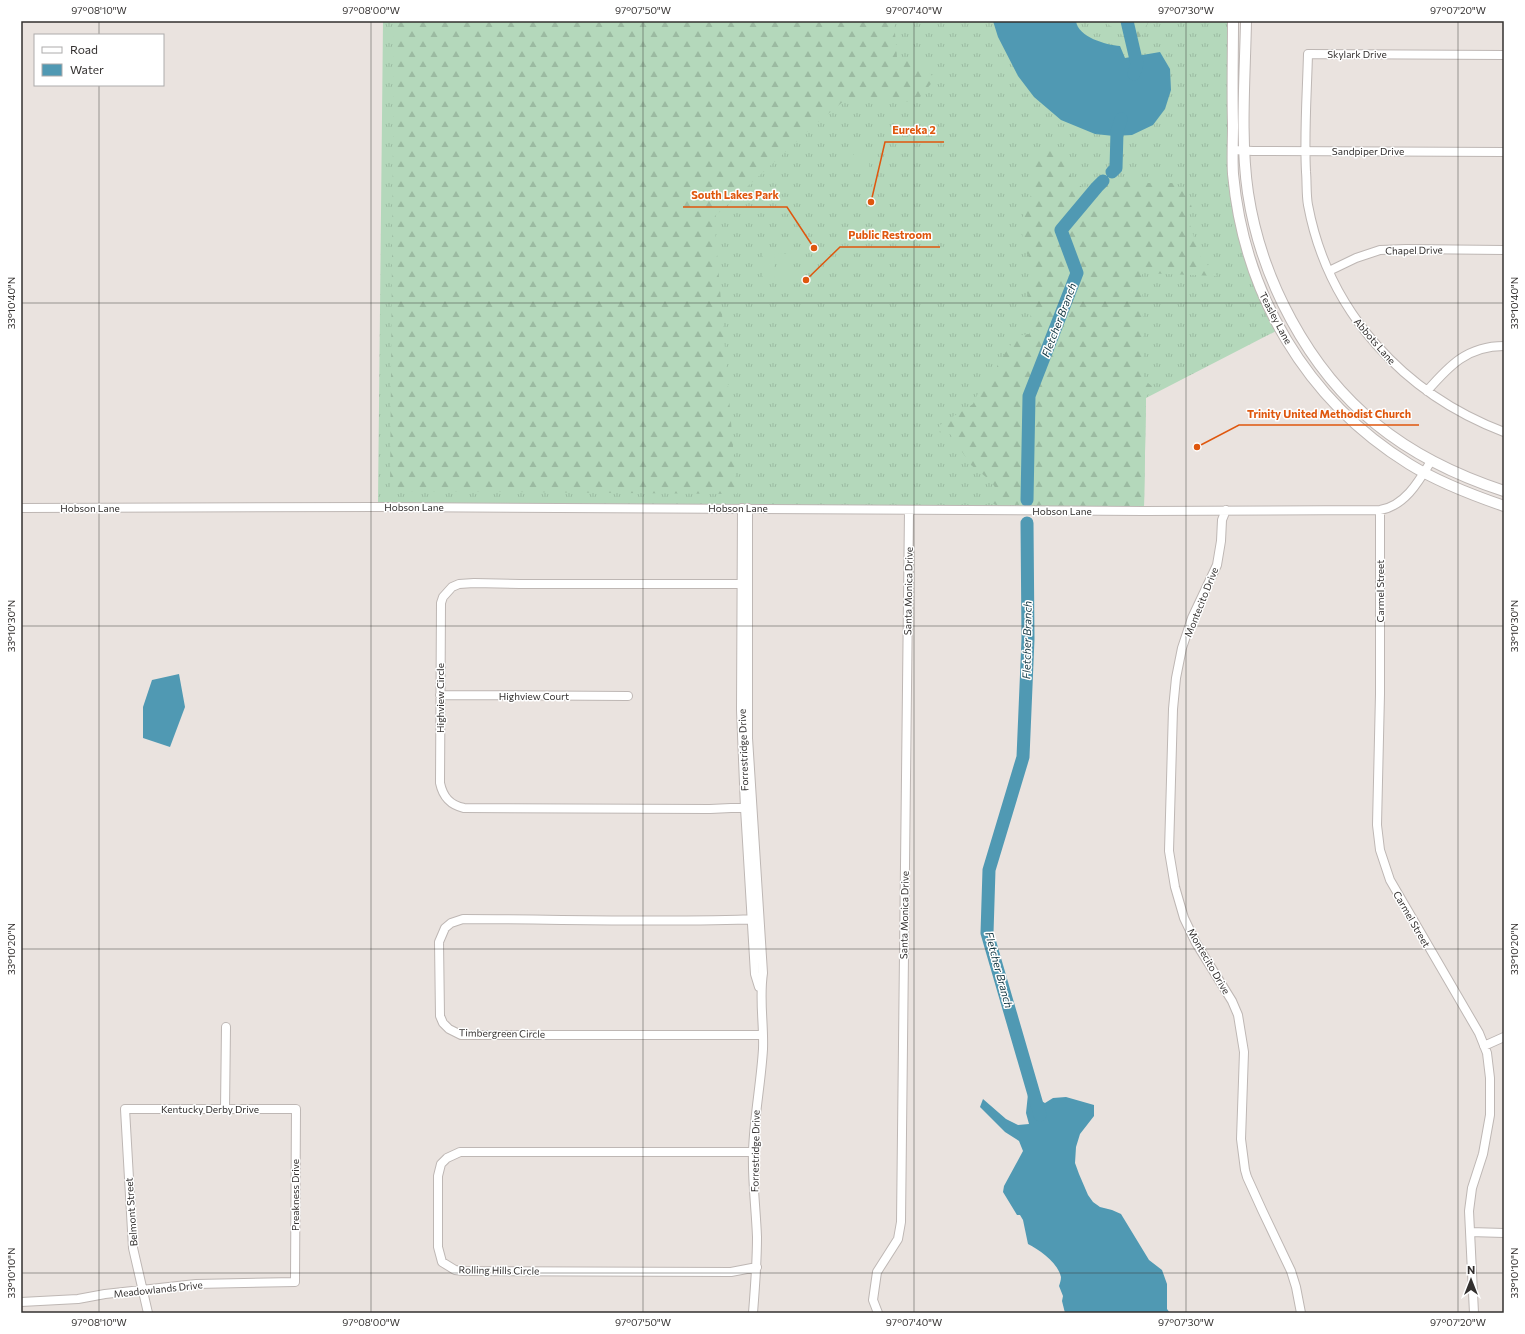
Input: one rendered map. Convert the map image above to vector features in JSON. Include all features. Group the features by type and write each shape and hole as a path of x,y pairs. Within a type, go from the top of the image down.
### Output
{"main road":[{"name":"Teasley Lane","path":"1233,21 1233,173 1237,203 1245,240 1256,277 1280,329 1312,377 1355,423 1393,454 1424,473 1476,496 1504,506"},
{"name":"Teasley Lane","path":"1246,21 1244,151 1248,194 1255,230 1263,256 1302,339 1332,380 1358,408 1376,424 1431,461 1474,480 1504,491"}],"street":[{"name":"Skylark Drive","path":"1305,151 1308,54 1504,55"},
{"name":"Sandpiper Drive","path":"1233,150 1504,152"},
{"name":"Abbots Lane","path":"1305,151 1308,204 1317,241 1329,271 1350,311 1370,339 1398,368 1427,391 1455,410 1504,432"},
{"name":"Chapel Drive","path":"1329,271 1356,258 1380,250 1504,250"},
{"path":"1427,391 1446,369 1464,355 1483,348 1504,346"},
{"name":"Hobson Lane","path":"21,508 378,506 909,510 1380,510 1389,509 1412,490 1431,461"},
{"name":"Forrestridge Drive","path":"745,508 744,584 749,808 756,919 763,973 760,990 763,1050 754,1124 753,1152 753,1182 757,1235 757,1267 753,1313"},
{"name":"Santa Monica Drive","path":"878,1313 873,1300 877,1272 898,1239 900,1222 909,510"},
{"name":"Montecito Drive","path":"1226,510 1222,520 1221,541 1216,565 1192,618 1182,648 1176,678 1172,709 1169,851 1175,887 1184,918 1196,943 1232,1001 1238,1015 1244,1052 1241,1139 1245,1170 1291,1271 1301,1313"},
{"name":"Carmel Street","path":"1380,510 1380,694 1377,825 1380,850 1390,880 1479,1033 1486,1053 1490,1078 1490,1115 1483,1154 1472,1188 1469,1211 1474,1313"},
{"name":"Highview Circle","path":"744,584 474,583 459,584 452,587 443,597 441,603 440,783 445,797 450,803 457,807 749,808"},
{"name":"Highview Court","path":"440,695 628,696"},
{"name":"Timbergreen Circle","path":"756,919 690,921 463,919 456,921 445,928 439,942 439,1010 443,1023 449,1029 461,1035 763,1035"},
{"path":"225,1109 226,1027"},
{"path":"1484,1046 1504,1037"},
{"name":"Kentucky Derby Drive","path":"125,1109 296,1109"},
{"name":"Belmont Street","path":"125,1109 133,1248 148,1313"},
{"name":"Preakness Drive","path":"295,1282 296,1109"},
{"name":"Rolling Hills Circle","path":"753,1152 460,1152 447,1158 441,1164 438,1176 438,1248 442,1262 455,1270 463,1271 731,1272 757,1267"},
{"path":"1470,1232 1504,1233"},
{"name":"Meadowlands Drive","path":"21,1302 78,1299 143,1289 196,1284 295,1282"}],"green space":[{"path":"383,21 1233,21 1233,150 1240,218 1280,329 1146,398 1144,507 378,503"},
{"path":"394,21 894,21 897,57 916,58 935,79 915,103 883,98 845,100 818,122 714,217 737,494 390,491"},
{"path":"1104,21 1149,21 1143,34 1135,42 1130,41"},
{"path":"1047,144 1065,157 1069,166 1071,178 1082,187 1086,197 1101,186 1103,175 1141,183 1174,183 1188,195 1192,208 1188,219 1200,256 1217,276 1142,273 1144,380 1152,386 1146,398 1144,507 996,505 987,501 990,493 996,489 991,481 971,465 950,434 939,432 940,425 973,404 982,385 993,381 998,363 1017,336 1029,334 1031,311 1026,288 1036,270 1022,245 1023,216 1033,190 1031,165"},
{"path":"854,147 869,147 869,174 854,174"},
{"path":"763,253 775,253 774,279 763,279"},
{"path":"778,253 790,254 790,279 778,279"}],"water":[{"path":"993,21 1076,21 1078,27 1087,36 1100,42 1120,46 1125,58 1160,52 1170,69 1171,90 1165,109 1153,125 1132,135 1114,136 1095,134 1061,120 1034,97 1018,76 998,37"},
{"path":"179,674 185,707 170,747 143,738 143,707 152,680"},
{"path":"1028,1094 1045,1103 1053,1098 1066,1097 1094,1105 1094,1116 1080,1134 1076,1147 1075,1163 1079,1174 1088,1195 1093,1202 1100,1207 1121,1214 1149,1260 1162,1270 1167,1284 1167,1309 1170,1313 1065,1313 1062,1301 1063,1296 1059,1286 1061,1277 1059,1272 1048,1258 1028,1244 1023,1220 1020,1215 1017,1215 1003,1192 1004,1186 1023,1151 1019,1141 1005,1132 980,1107 983,1099 1006,1119 1018,1125 1029,1124 1026,1113"}],"waterway":[{"name":"Fletcher Branch","path":"1127,21 1137,64 1134,74"},
{"name":"Fletcher Branch","path":"1112,172 1116,168 1117,132 1121,119"},
{"name":"Fletcher Branch","path":"1027,500 1029,396 1077,273 1061,230 1103,181"},
{"name":"Fletcher Branch","path":"1027,523 1028,639 1023,757 989,870 987,933 1040,1115"}],"place":[{"name":"Eureka 2","path":"871,202"},
{"name":"South Lakes Park","path":"814,248"},
{"name":"Public Restroom","path":"806,280"},
{"name":"Trinity United Methodist Church","path":"1197,447"}]}
